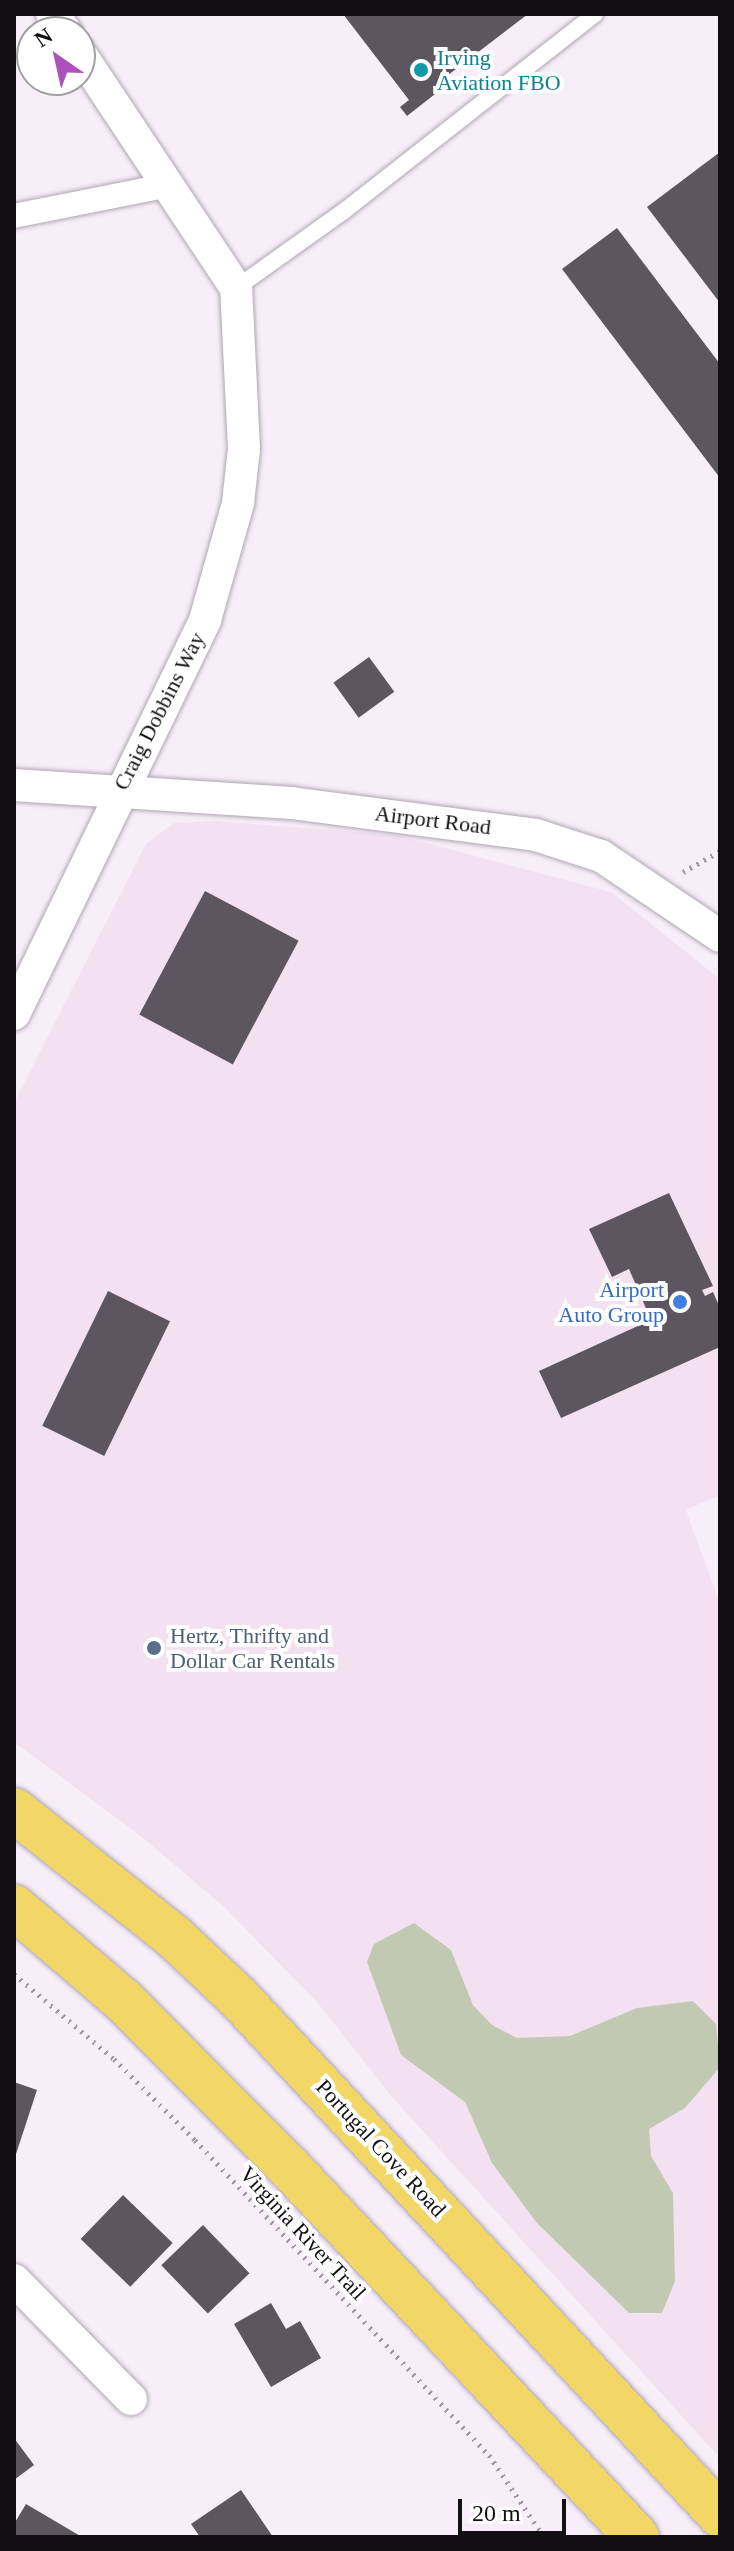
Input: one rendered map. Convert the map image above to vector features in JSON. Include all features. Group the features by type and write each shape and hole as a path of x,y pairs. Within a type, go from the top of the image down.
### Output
{"main road":[{"name":"Portugal Cove Road","path":"14,1810 173,1936 238,1997 720,2515"},
{"path":"14,1907 124,2001 289,2167 637,2537"}],"street":[{"path":"96,77 236,288"},
{"path":"14,216 169,185"},
{"name":"Craig Dobbins Way","path":"14,1014 119,791 174,691 225,560 244,449 236,288"},
{"name":"Airport Road","path":"14,785 418,816 536,835 601,856 720,936"},
{"path":"14,2280 131,2399"}],"lane":[{"path":"236,288 344,211 595,14"}],"path":[{"name":"Virginia River Trail","path":"14,1974 114,2059 195,2140 489,2455 544,2537"}],"shaded area":[{"path":"215,821 396,835 611,892 720,979 720,1495 686,1510 720,1604 720,2458 392,2097 317,2002 224,1907 142,1837 14,1742 14,1103 146,844 174,823"}],"green space":[{"path":"414,1923 451,1950 473,2005 492,2025 517,2038 570,2036 637,2008 693,2001 716,2024 720,2067 685,2108 649,2129 651,2156 673,2193 675,2281 662,2313 629,2313 537,2223 492,2163 465,2102 401,2055 367,1962 374,1944"}],"building":[{"name":"Irving Aviation FBO","path":"343,14 528,14 439,82 444,87 407,116 400,107 409,100"},
{"path":"720,152 720,303 647,207"},
{"path":"617,228 720,364 720,478 562,269"},
{"path":"369,657 394,692 359,718 333,683"},
{"path":"205,891 299,941 233,1064 139,1015"},
{"name":"Airport Auto Group","path":"669,1193 713,1286 702,1290 705,1296 713,1292 720,1308 720,1347 561,1418 539,1371 651,1320 629,1269 612,1277 589,1229"},
{"path":"108,1291 170,1321 104,1456 42,1426"},
{"path":"14,2082 37,2090 15,2157 14,2157"},
{"path":"123,2195 173,2243 130,2287 81,2239"},
{"path":"203,2225 250,2273 208,2313 161,2265"},
{"path":"271,2303 286,2329 300,2321 321,2358 271,2387 234,2324"},
{"path":"14,2438 34,2465 14,2480"},
{"path":"241,2490 273,2537 200,2537 191,2524"},
{"path":"26,2504 82,2537 14,2537 14,2524"}],"place":[{"name":"Irving Aviation FBO","path":"421,70"},
{"name":"Airport Auto Group","path":"680,1302"},
{"name":"Hertz, Thrifty and Dollar Car Rentals","path":"154,1648"}]}
